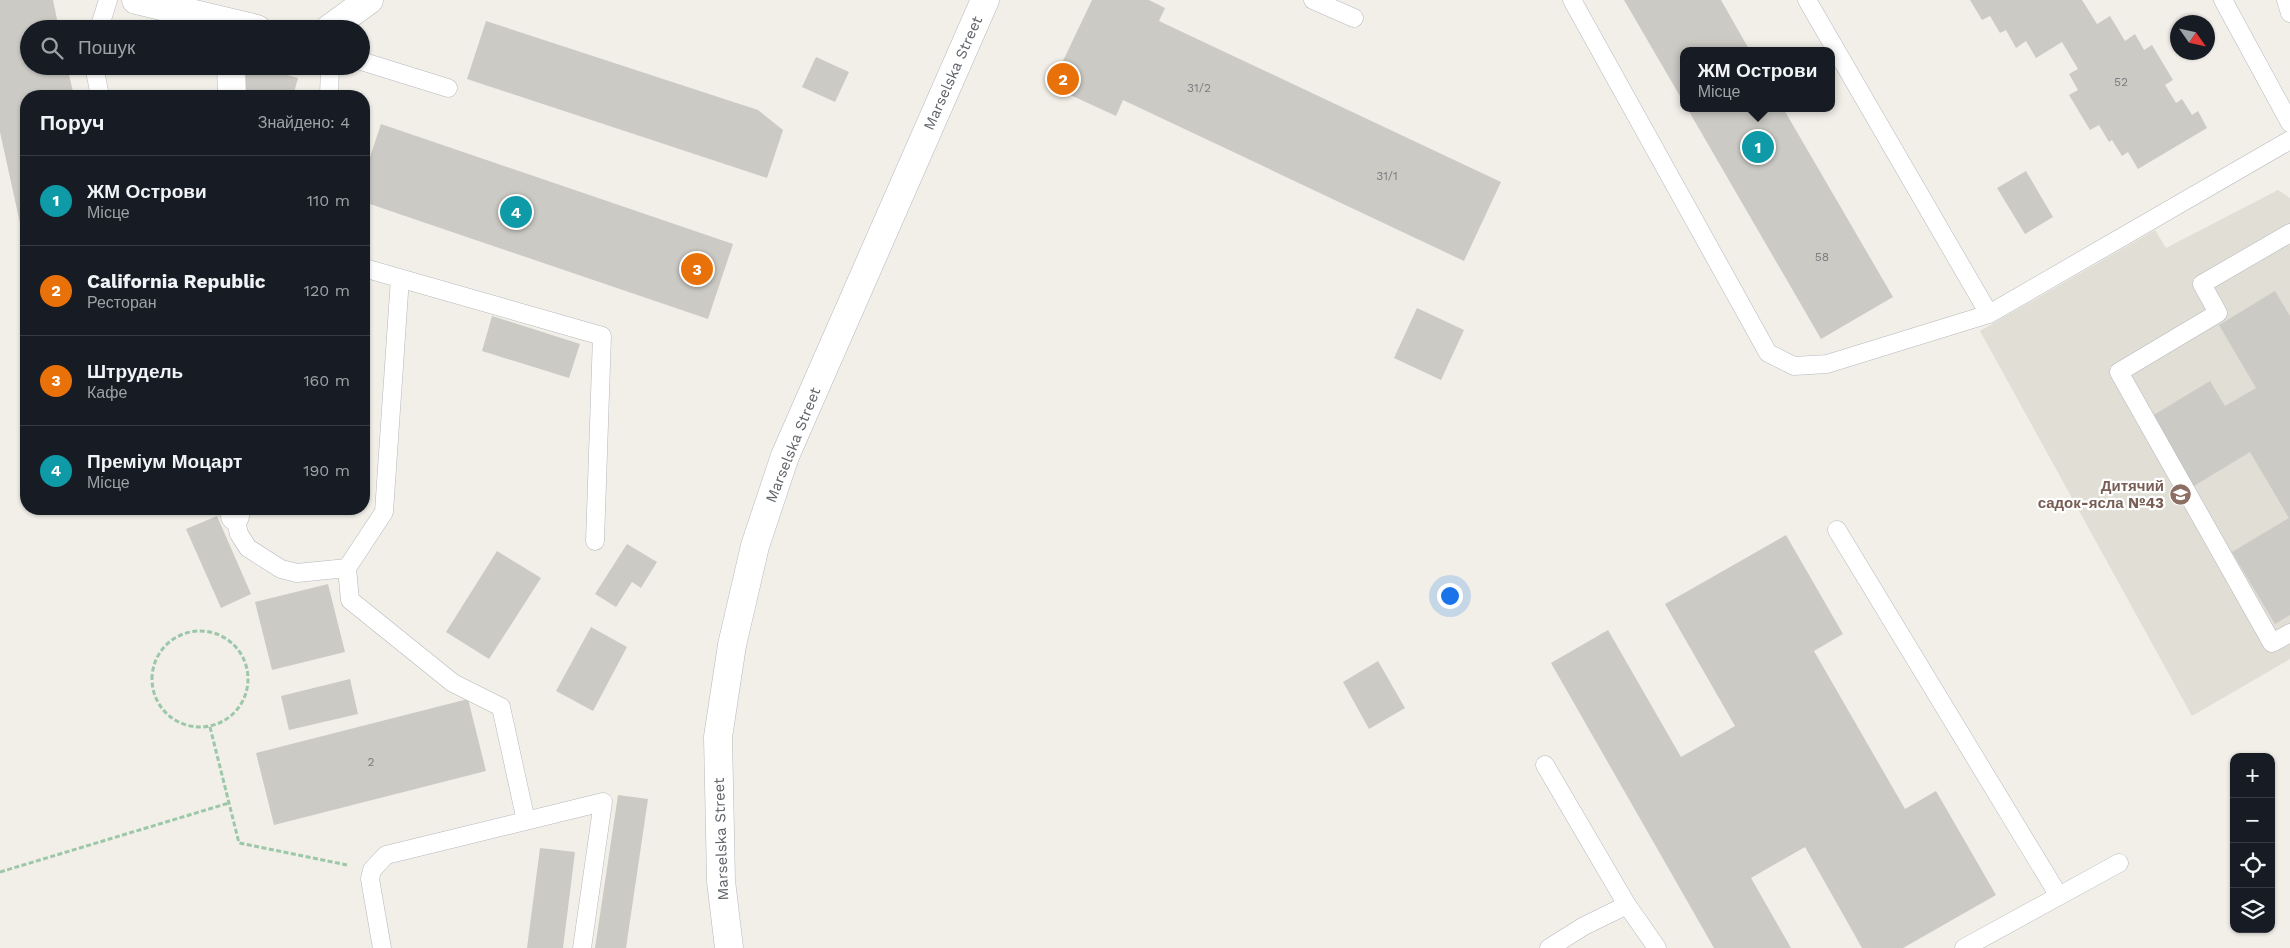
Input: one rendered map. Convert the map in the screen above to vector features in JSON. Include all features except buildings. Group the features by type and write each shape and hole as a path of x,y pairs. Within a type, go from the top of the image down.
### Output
{"street":[{"path":"136,0 211,20"},
{"path":"341,20 369,0"},
{"name":"Marselska Street","path":"730,948 721,881 718,737 732,645 755,546 785,456 985,0"},
{"path":"231,75 232,90"}],"lane":[{"path":"102,20 108,0"},
{"path":"1313,0 1354,18"},
{"path":"1572,0 1768,353 1794,366 1827,364 1989,314 2290,140"},
{"path":"1807,0 1834,47"},
{"path":"2223,0 2285,96 2290,122"},
{"path":"2286,0 2290,13"},
{"path":"1835,48 1989,314"},
{"path":"370,64 448,88"},
{"path":"96,75 99,90"},
{"path":"329,90 330,75"},
{"path":"2290,233 2202,284 2218,314 2119,372 2272,643 2290,632"},
{"path":"370,270 602,336 595,541"},
{"path":"400,278 384,512 347,568 350,600 453,683 501,706 526,821"},
{"path":"236,515 239,534 248,548 281,569 297,573 347,568"},
{"path":"1837,530 2060,896"},
{"path":"1545,765 1626,905 1657,948"},
{"path":"382,948 370,888 372,870 386,855 603,802 582,948"},
{"path":"1964,948 2119,863"},
{"path":"1549,948 1584,926 1626,905"}],"path":[{"path":"199,630 215,632 230,641 242,653 248,669 245,699 237,712 225,722 210,727 195,728 180,724 158,704 152,689 152,672 157,656 168,643 182,634 199,630"},
{"path":"210,727 239,843 372,870"},
{"path":"0,872 229,803"}],"shaded area":[{"name":"Дитячий садок-ясла №43","path":"2278,190 2290,198 2290,659 2192,716 1980,331 2155,230 2166,248"}],"place":[{"name":"California Republic","path":"1063,79"},
{"name":"ЖМ Острови","path":"1758,147"},
{"name":"Преміум Моцарт","path":"516,212"},
{"name":"Штрудель","path":"697,269"},
{"name":"Дитячий садок-ясла №43","path":"2180,495"}]}
